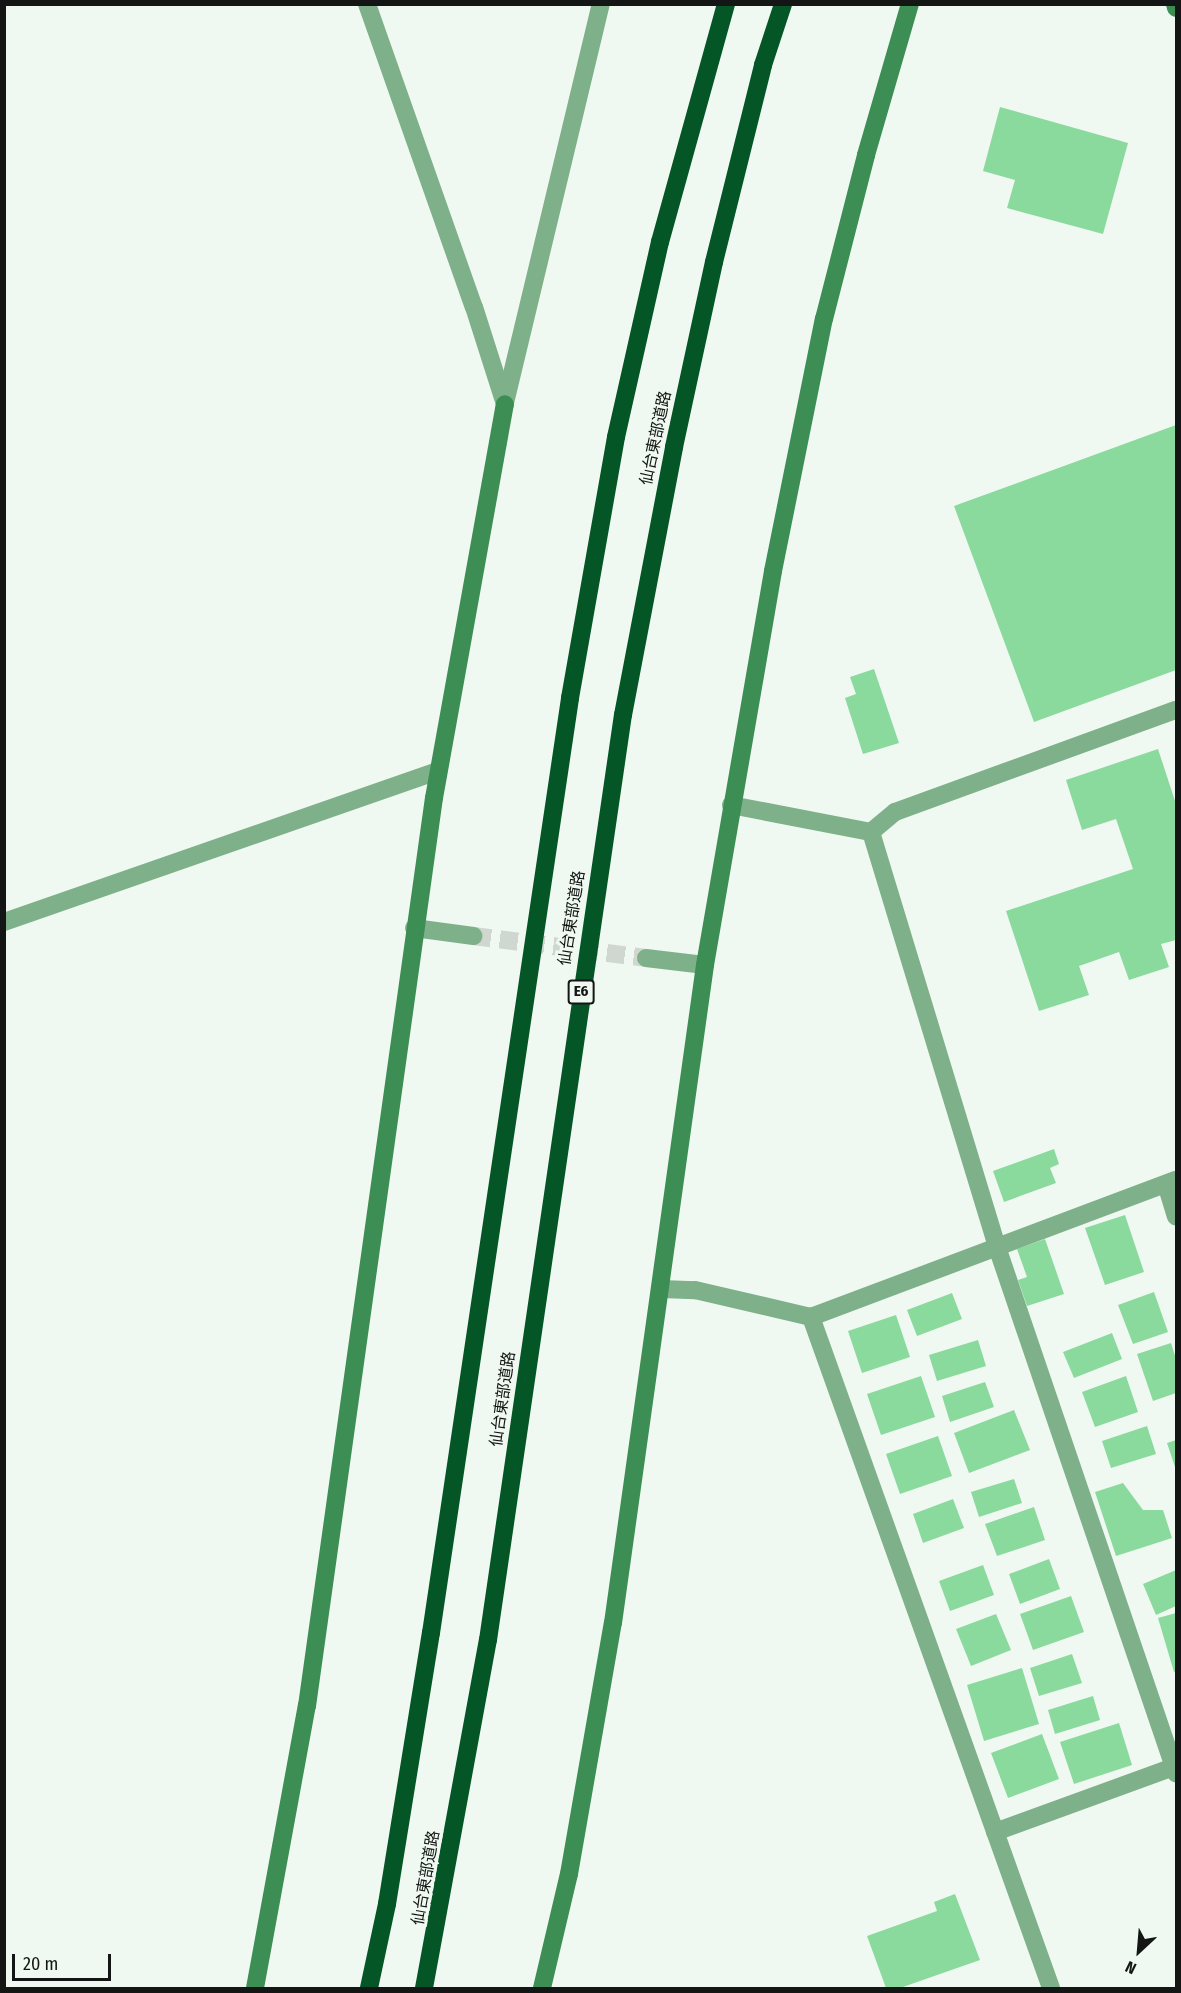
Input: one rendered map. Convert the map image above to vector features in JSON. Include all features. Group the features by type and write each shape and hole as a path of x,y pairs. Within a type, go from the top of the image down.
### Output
{"highway":[{"name":"仙台東部道路","path":"369,1989 387,1904 427,1656 565,733 614,448 660,242 726,4"},
{"name":"仙台東部道路","path":"424,1989 488,1640 625,704 674,447 714,262 764,65 783,4"}],"street":[{"path":"367,4 474,308 505,404"},
{"path":"255,1989 307,1706 414,928 438,771 505,404 601,4"},
{"path":"543,1989 569,1874 613,1623 705,965 773,572 824,319 866,155 910,4"},
{"path":"871,832 895,812 1176,710"},
{"path":"4,922 438,771"},
{"path":"731,805 871,832"},
{"path":"871,832 997,1247 1176,1769 995,1832"},
{"path":"414,928 473,936"},
{"path":"646,958 705,965"},
{"path":"661,1289 695,1290 811,1317 1171,1182 1176,1216"},
{"path":"811,1317 1051,1989"}],"building":[{"path":"1000,107 1128,143 1103,234 1007,208 1015,180 983,171"},
{"path":"1176,425 1176,670 1034,722 954,506"},
{"path":"874,669 899,743 863,754 845,698 856,694 850,677"},
{"path":"1158,749 1176,804 1176,940 1161,944 1169,967 1129,980 1119,952 1079,966 1089,995 1039,1011 1006,911 1133,869 1116,819 1082,830 1066,780"},
{"path":"1054,1149 1059,1164 1050,1168 1056,1183 1004,1202 993,1171"},
{"path":"1125,1215 1144,1272 1105,1285 1085,1228"},
{"path":"1045,1239 1064,1294 1027,1306 1018,1280 1027,1277 1017,1249"},
{"path":"1154,1292 1168,1332 1133,1344 1118,1305"},
{"path":"952,1293 962,1319 917,1336 907,1310"},
{"path":"896,1315 910,1357 862,1373 848,1331"},
{"path":"1112,1333 1122,1359 1074,1378 1063,1352"},
{"path":"978,1340 986,1366 937,1381 929,1355"},
{"path":"1171,1343 1176,1359 1176,1393 1153,1401 1137,1354"},
{"path":"921,1376 935,1417 881,1435 867,1394"},
{"path":"1126,1376 1138,1412 1095,1427 1082,1392"},
{"path":"985,1382 994,1407 950,1422 942,1396"},
{"path":"1014,1410 1030,1450 969,1473 954,1433"},
{"path":"1147,1426 1156,1454 1111,1468 1102,1441"},
{"path":"938,1436 952,1476 900,1494 886,1454"},
{"path":"1176,1440 1176,1470 1167,1443"},
{"path":"1014,1479 1022,1503 979,1517 971,1492"},
{"path":"1123,1483 1143,1510 1163,1510 1172,1538 1116,1556 1095,1492"},
{"path":"953,1499 964,1528 923,1543 913,1514"},
{"path":"1034,1507 1045,1540 997,1556 985,1524"},
{"path":"1049,1559 1060,1589 1020,1604 1009,1574"},
{"path":"983,1565 994,1595 950,1611 939,1581"},
{"path":"1176,1570 1176,1606 1156,1615 1143,1584"},
{"path":"1071,1596 1084,1632 1033,1650 1020,1614"},
{"path":"1176,1613 1176,1671 1174,1672 1158,1618"},
{"path":"996,1614 1011,1650 971,1666 956,1629"},
{"path":"1072,1654 1082,1683 1039,1696 1030,1668"},
{"path":"1022,1668 1039,1724 984,1741 967,1685"},
{"path":"1093,1696 1100,1720 1055,1734 1048,1710"},
{"path":"1119,1723 1132,1765 1074,1784 1060,1742"},
{"path":"1042,1734 1059,1779 1008,1798 991,1753"},
{"path":"955,1894 980,1960 900,1988 886,1988 867,1936 937,1911 934,1902"}],"tunnel":[{"path":"473,936 646,958"}]}
